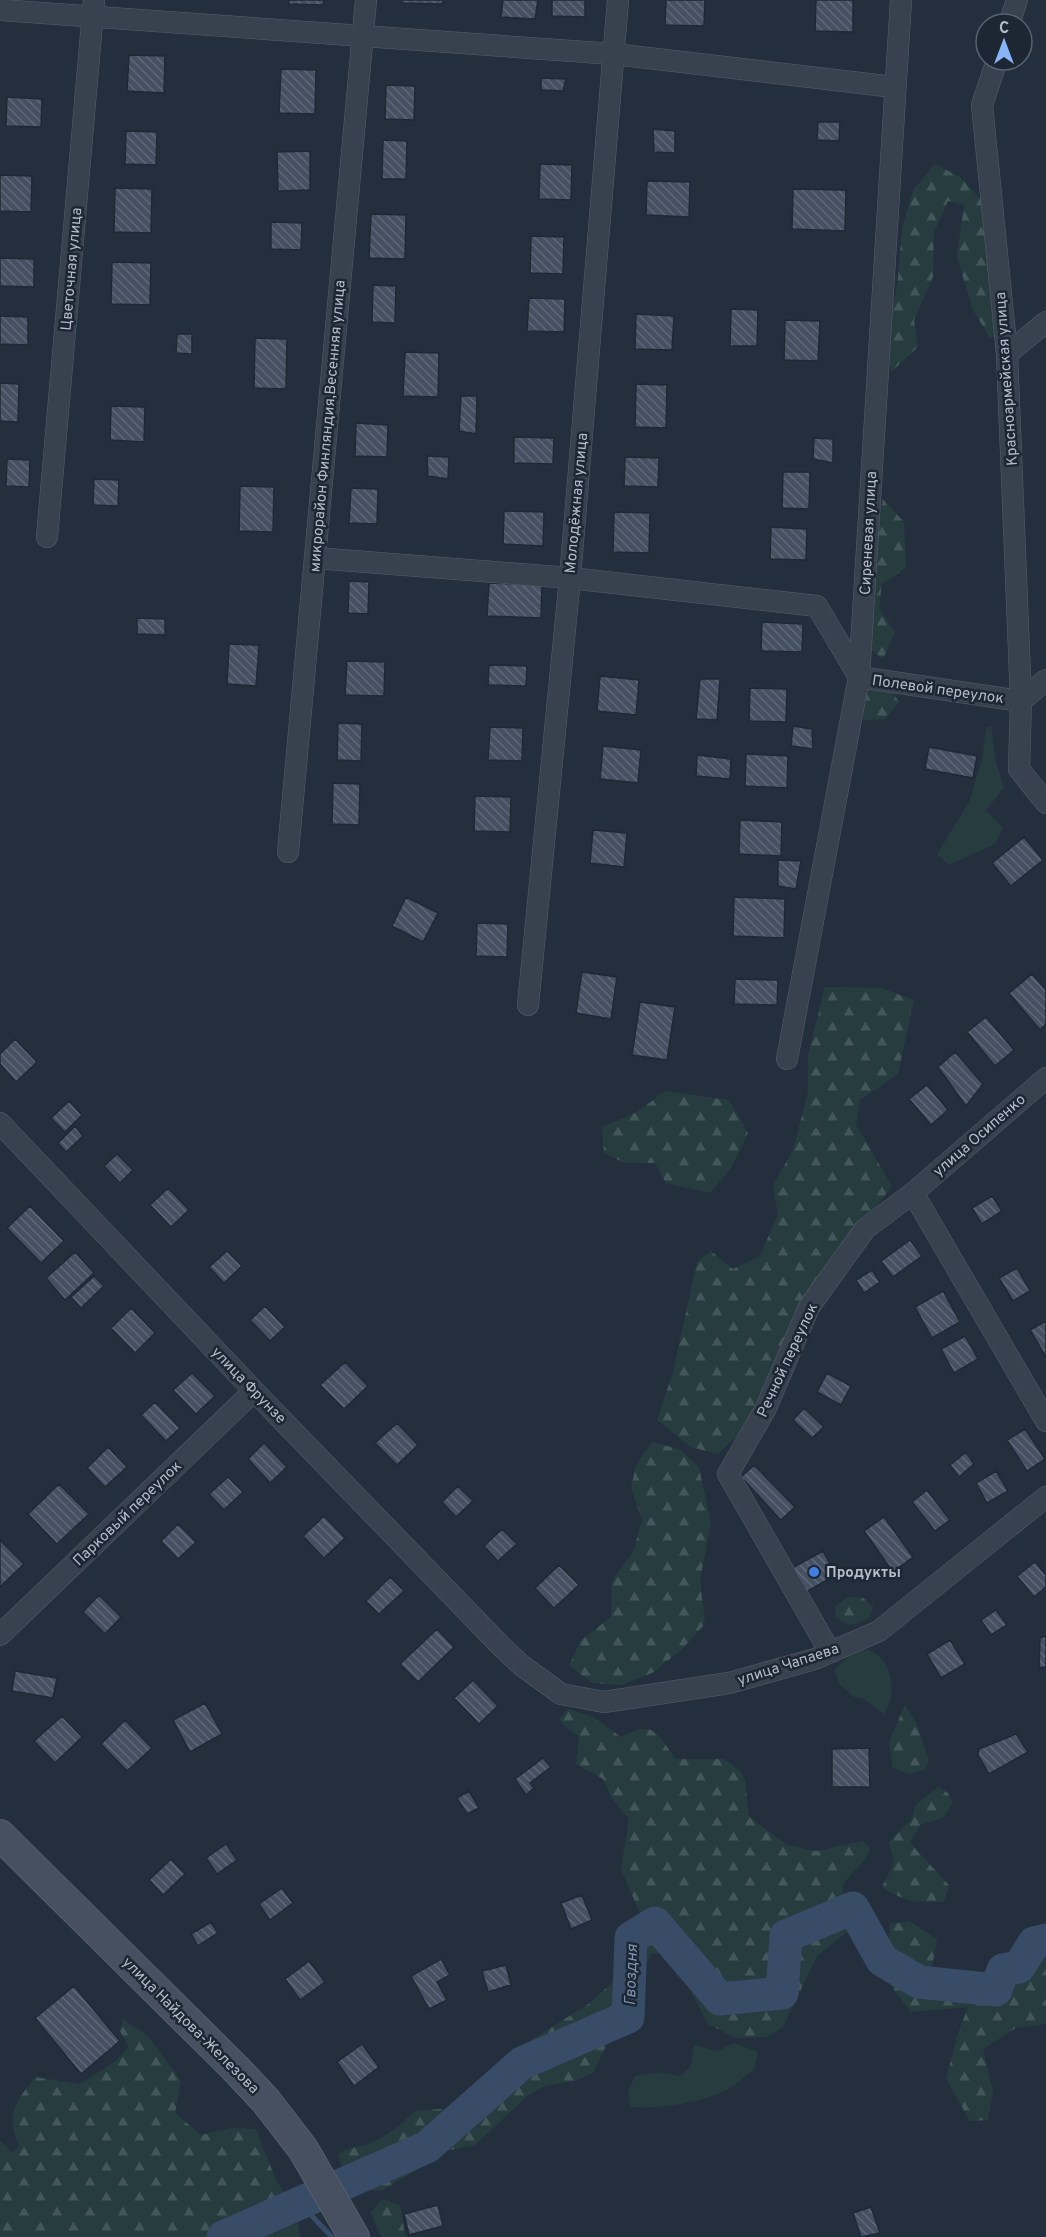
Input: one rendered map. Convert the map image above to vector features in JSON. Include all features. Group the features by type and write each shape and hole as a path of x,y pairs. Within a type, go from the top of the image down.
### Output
{"main road":[{"name":"улица Найдова-Железова","path":"0,1835 235,2068 283,2122 311,2162 348,2227"}],"street":[{"name":"микрорайон Финляндия,Весенняя улица","path":"288,852 366,0"},
{"name":"Молодёжная улица","path":"528,1005 570,578 618,0"},
{"name":"Сиреневая улица","path":"788,1059 859,677 901,0"},
{"path":"0,10 93,8 363,36 614,54 894,87"},
{"name":"Цветочная улица","path":"47,537 93,8"},
{"name":"Красноармейская улица","path":"993,72 982,105 1007,354 1021,701"},
{"path":"1007,354 1046,322"},
{"path":"315,558 570,578"},
{"name":"Полевой переулок","path":"570,578 817,606 859,677 1021,701 1019,769 1046,802"},
{"path":"1021,701 1046,680"},
{"name":"улица Осипенко","path":"913,1193 1046,1078"},
{"name":"улица Фрунзе","path":"0,1123 500,1645"},
{"path":"913,1193 1046,1421"},
{"name":"Речной переулок","path":"830,1653 728,1474 766,1408 809,1307 865,1229 913,1193"},
{"name":"Парковый переулок","path":"0,1635 254,1390"},
{"name":"улица Чапаева","path":"500,1645 521,1665 561,1695 604,1702 729,1683 815,1659 879,1632 1046,1497"}],"green space":[{"path":"935,164 960,177 982,201 1002,333 990,338 973,310 957,257 964,205 948,201 934,232 933,277 914,320 918,347 891,372 886,335 897,288 902,229 913,190"},
{"path":"883,499 904,522 906,568 882,584 879,608 895,632 883,659 869,648 872,546"},
{"path":"865,686 889,686 899,702 885,719 864,720 859,708"},
{"path":"991,726 996,762 1004,788 986,810 1003,828 995,844 949,865 937,854 969,802 982,759 986,728"},
{"path":"825,987 881,988 914,1000 898,1074 860,1100 856,1125 892,1186 840,1256 751,1423 718,1454 691,1447 657,1420 673,1372 697,1262 711,1251 733,1269 760,1256 778,1214 773,1185 793,1150 808,1092 808,1055"},
{"path":"665,1091 729,1100 748,1133 731,1168 710,1193 666,1183 655,1163 625,1163 604,1153 602,1127 637,1112"},
{"path":"652,1442 679,1449 699,1467 711,1523 700,1580 705,1624 680,1651 652,1673 621,1685 592,1683 569,1665 581,1640 611,1617 612,1581 634,1550 642,1520 631,1488 636,1465"},
{"path":"847,1597 863,1598 873,1606 870,1617 849,1624 836,1617 835,1607"},
{"path":"867,1649 884,1661 890,1674 891,1696 884,1714 864,1699 854,1697 839,1684 835,1670 854,1652"},
{"path":"905,1705 916,1723 929,1761 924,1770 909,1774 893,1768 889,1742"},
{"path":"569,1709 593,1717 621,1737 641,1729 648,1729 659,1736 676,1759 724,1759 740,1771 745,1780 749,1817 787,1845 816,1851 863,1841 870,1848 868,1854 842,1887 852,1923 848,1931 817,1956 783,2027 767,2037 736,2038 708,2024 671,1954 651,1953 640,1982 639,2010 606,2046 593,2073 575,2081 545,2086 527,2096 475,2145 441,2152 425,2165 381,2191 361,2189 344,2173 338,2155 344,2150 369,2144 382,2137 415,2111 451,2108 509,2054 590,2003 615,1980 626,1942 644,1923 621,1869 629,1819 611,1797 603,1779 576,1764 579,1736 564,1726 559,1718"},
{"path":"938,1787 948,1793 953,1803 943,1818 920,1825 910,1843 949,1885 944,1902 905,1899 882,1887 894,1863 889,1842 911,1820 916,1805"},
{"path":"909,1921 937,1939 932,1967 958,1982 989,1984 1035,1927 1046,1930 1046,2024 1016,2028 983,2049 993,2092 988,2120 970,2121 946,2079 957,2036 968,2007 911,2012 890,1985 887,1953 890,1924"},
{"path":"123,2019 148,2036 181,2081 175,2113 201,2135 230,2128 256,2129 276,2180 297,2214 300,2237 0,2237 0,2140 12,2153 19,2146 13,2125 13,2116 18,2101 35,2077 80,2084 116,2061 129,2047 120,2031"},
{"path":"734,2043 758,2052 754,2070 727,2090 700,2100 677,2105 630,2107 628,2091 635,2076 660,2072 680,2076 691,2066 694,2045 718,2051"},
{"path":"382,2199 400,2205 407,2237 381,2237 371,2212"}],"building":[{"path":"289,0 324,0 323,5 289,4"},
{"path":"402,0 443,0 443,4 402,3"},
{"path":"503,0 538,0 535,19 501,17"},
{"path":"552,0 585,0 585,17 552,16"},
{"path":"666,0 705,0 704,26 665,25"},
{"path":"816,0 853,0 853,32 815,31"},
{"path":"129,55 165,56 164,93 127,91"},
{"path":"281,69 316,70 315,114 279,113"},
{"path":"541,78 566,79 563,91 541,90"},
{"path":"386,85 415,86 414,120 385,119"},
{"path":"7,97 42,99 41,127 6,126"},
{"path":"818,122 840,122 839,141 817,140"},
{"path":"653,129 675,131 675,153 654,152"},
{"path":"126,131 157,132 156,165 125,164"},
{"path":"383,140 407,141 406,179 382,179"},
{"path":"310,151 310,190 278,191 277,152"},
{"path":"540,164 572,165 571,200 539,199"},
{"path":"0,175 32,176 31,212 0,211"},
{"path":"647,181 690,182 689,217 646,215"},
{"path":"115,188 152,189 151,233 114,232"},
{"path":"793,189 846,190 845,231 792,229"},
{"path":"371,214 406,215 405,259 369,258"},
{"path":"271,222 302,223 301,250 271,249"},
{"path":"531,236 564,237 563,274 530,273"},
{"path":"0,258 34,259 34,287 0,286"},
{"path":"112,262 151,263 150,305 111,304"},
{"path":"373,285 396,286 395,323 372,322"},
{"path":"529,298 565,299 564,332 527,331"},
{"path":"731,309 758,310 757,346 730,346"},
{"path":"636,314 674,316 672,350 635,349"},
{"path":"0,316 28,317 28,345 0,344"},
{"path":"785,320 820,321 818,361 784,360"},
{"path":"177,334 192,334 192,354 176,353"},
{"path":"255,338 287,339 286,389 254,388"},
{"path":"405,352 439,353 438,397 403,396"},
{"path":"0,383 19,384 18,422 0,421"},
{"path":"636,384 667,385 666,428 635,427"},
{"path":"461,396 477,396 476,434 459,431"},
{"path":"111,406 145,407 144,442 110,440"},
{"path":"356,423 388,425 387,457 355,456"},
{"path":"514,437 554,438 553,464 514,463"},
{"path":"814,438 833,439 833,463 813,459"},
{"path":"427,456 449,457 448,479 428,476"},
{"path":"625,457 659,458 658,487 624,486"},
{"path":"7,459 30,460 29,487 6,486"},
{"path":"783,472 810,472 809,509 782,508"},
{"path":"94,479 119,480 118,506 93,505"},
{"path":"240,486 274,487 273,532 239,531"},
{"path":"351,488 378,489 377,524 349,523"},
{"path":"504,511 544,512 543,546 503,544"},
{"path":"614,512 650,513 649,553 613,552"},
{"path":"771,527 807,529 806,560 770,559"},
{"path":"349,581 369,582 368,614 348,613"},
{"path":"489,583 542,585 541,618 487,616"},
{"path":"137,618 165,619 165,635 137,634"},
{"path":"762,622 803,624 802,652 761,651"},
{"path":"229,644 259,645 256,686 227,684"},
{"path":"347,661 385,662 384,696 345,695"},
{"path":"489,665 527,666 526,686 488,685"},
{"path":"600,676 639,680 636,715 597,711"},
{"path":"700,679 720,679 717,720 696,719"},
{"path":"750,688 787,689 786,722 749,721"},
{"path":"338,723 362,724 361,761 337,760"},
{"path":"793,726 812,729 813,749 791,746"},
{"path":"490,727 523,728 522,761 488,760"},
{"path":"603,746 641,750 638,783 600,779"},
{"path":"929,747 977,756 973,778 925,769"},
{"path":"746,754 788,756 787,788 745,786"},
{"path":"697,755 731,759 730,779 696,776"},
{"path":"333,783 360,784 359,825 332,824"},
{"path":"475,796 511,797 510,832 474,831"},
{"path":"740,820 782,822 781,856 739,854"},
{"path":"593,830 627,833 624,867 590,863"},
{"path":"1024,837 1043,860 1011,886 992,863"},
{"path":"778,860 801,861 796,889 778,886"},
{"path":"406,897 438,913 423,942 392,926"},
{"path":"734,897 785,899 784,938 733,936"},
{"path":"477,923 508,924 507,957 476,956"},
{"path":"582,972 617,977 611,1019 576,1013"},
{"path":"1032,974 1046,990 1046,1024 1040,1030 1009,993"},
{"path":"735,979 778,980 777,1005 734,1004"},
{"path":"640,1002 675,1007 667,1060 632,1055"},
{"path":"986,1017 1014,1050 995,1066 967,1032"},
{"path":"15,1039 37,1062 16,1082 0,1064 0,1054"},
{"path":"955,1052 983,1084 966,1106 938,1067"},
{"path":"927,1085 948,1110 931,1125 909,1099"},
{"path":"69,1101 82,1115 65,1132 51,1118"},
{"path":"75,1126 83,1136 66,1152 58,1143"},
{"path":"117,1154 133,1170 120,1183 104,1166"},
{"path":"168,1188 189,1210 171,1227 150,1205"},
{"path":"992,1196 1002,1211 982,1224 972,1208"},
{"path":"30,1206 64,1241 41,1263 7,1228"},
{"path":"910,1240 922,1256 893,1277 881,1261"},
{"path":"227,1251 242,1266 224,1283 209,1267"},
{"path":"75,1252 94,1273 65,1300 46,1278"},
{"path":"1017,1268 1030,1291 1013,1301 999,1278"},
{"path":"872,1270 880,1282 864,1293 856,1280"},
{"path":"94,1276 104,1286 81,1308 71,1297"},
{"path":"943,1291 960,1322 932,1338 915,1307"},
{"path":"265,1306 285,1327 270,1341 250,1320"},
{"path":"131,1308 155,1333 135,1353 111,1328"},
{"path":"1046,1321 1046,1357 1030,1330"},
{"path":"965,1336 978,1359 954,1373 941,1349"},
{"path":"345,1362 368,1386 344,1409 320,1385"},
{"path":"192,1373 215,1396 196,1414 173,1390"},
{"path":"827,1373 851,1386 841,1405 817,1392"},
{"path":"155,1402 180,1428 166,1441 141,1415"},
{"path":"804,1408 824,1427 812,1438 793,1420"},
{"path":"397,1423 418,1445 397,1465 375,1443"},
{"path":"1025,1429 1045,1459 1027,1471 1007,1440"},
{"path":"264,1443 287,1467 270,1483 248,1459"},
{"path":"108,1447 127,1467 105,1487 87,1468"},
{"path":"966,1452 974,1464 959,1477 950,1465"},
{"path":"754,1465 795,1507 781,1520 741,1477"},
{"path":"996,1471 1008,1491 987,1503 976,1483"},
{"path":"228,1477 243,1492 224,1510 209,1494"},
{"path":"59,1484 89,1514 57,1544 28,1514"},
{"path":"458,1486 473,1501 456,1517 442,1502"},
{"path":"927,1490 950,1520 935,1531 912,1502"},
{"path":"324,1516 345,1538 324,1558 303,1536"},
{"path":"884,1517 913,1557 893,1572 864,1531"},
{"path":"178,1524 196,1542 178,1559 161,1541"},
{"path":"502,1529 517,1544 498,1561 484,1546"},
{"path":"0,1540 24,1564 0,1587"},
{"name":"Продукты","path":"823,1551 836,1575 806,1592 792,1568"},
{"path":"1035,1562 1046,1575 1046,1587 1034,1597 1017,1576"},
{"path":"559,1565 579,1585 554,1608 535,1588"},
{"path":"390,1577 404,1591 379,1614 366,1601"},
{"path":"99,1595 121,1617 105,1634 83,1612"},
{"path":"996,1610 1007,1625 991,1635 981,1620"},
{"path":"437,1629 454,1647 418,1682 400,1664"},
{"path":"1046,1636 1046,1667 1039,1668 1040,1638"},
{"path":"950,1640 965,1664 941,1678 927,1654"},
{"path":"15,1671 57,1678 53,1698 12,1691"},
{"path":"473,1680 498,1706 479,1724 454,1698"},
{"path":"205,1703 222,1734 190,1752 173,1720"},
{"path":"62,1716 82,1737 55,1763 34,1741"},
{"path":"125,1720 152,1748 127,1771 101,1744"},
{"path":"1016,1734 1028,1752 989,1774 978,1755 979,1749"},
{"path":"869,1748 870,1787 832,1787 832,1749"},
{"path":"543,1758 551,1767 530,1783 534,1788 526,1795 515,1779"},
{"path":"469,1791 479,1808 467,1814 457,1798"},
{"path":"226,1844 237,1860 217,1874 206,1858"},
{"path":"171,1859 185,1874 163,1895 149,1880"},
{"path":"282,1888 293,1903 270,1920 259,1904"},
{"path":"582,1895 592,1920 571,1929 561,1903"},
{"path":"211,1922 218,1933 198,1946 191,1934"},
{"path":"441,1959 450,1975 437,1982 447,2000 429,2009 411,1976"},
{"path":"309,1961 325,1982 300,2000 285,1979"},
{"path":"506,1965 511,1985 488,1992 482,1971"},
{"path":"74,1986 120,2041 81,2074 35,2018"},
{"path":"362,2044 379,2067 354,2086 337,2062"},
{"path":"438,2205 443,2226 409,2235 404,2214"},
{"path":"871,2207 880,2233 861,2237 853,2213"}],"waterway":[{"name":"Гвоздня","path":"223,2237 427,2147 522,2063 628,2017 631,1938 655,1923 720,1999 782,1993 786,1936 853,1908 882,1960 919,1982 996,1990 1003,1970 1019,1967 1034,1943 1046,1940"},
{"path":"296,2205 310,2214 332,2237"}],"place":[{"name":"Продукты","path":"814,1572"}]}
